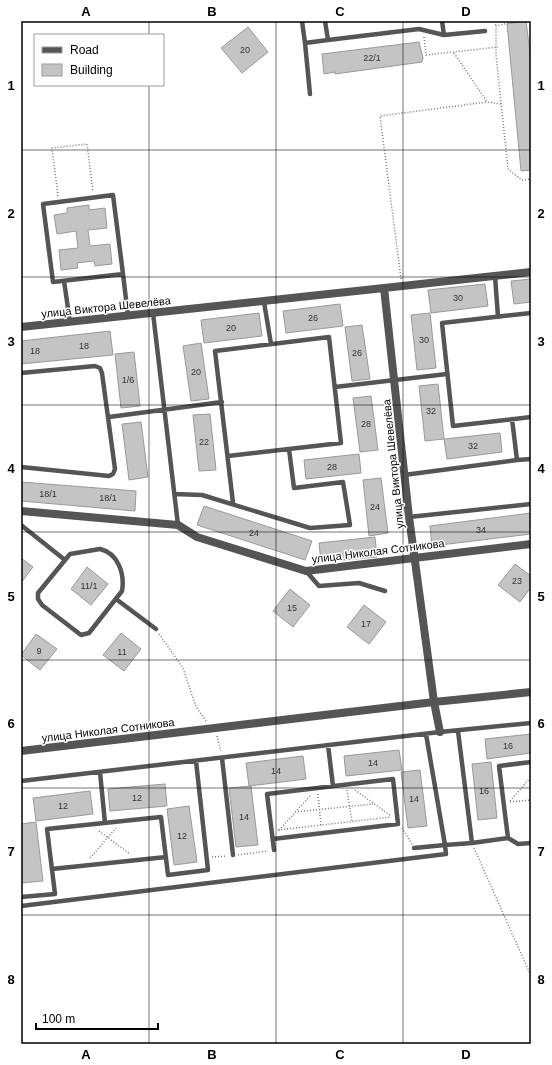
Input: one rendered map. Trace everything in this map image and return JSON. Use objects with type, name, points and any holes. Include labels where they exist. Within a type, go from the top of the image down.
[{"type":"street","name":"улица Виктора Шевелёва","points":[[21,327],[531,272]]},
{"type":"street","name":"улица Виктора Шевелёва","points":[[384,288],[409,517],[416,558],[434,702],[440,732]]},
{"type":"street","name":"улица Николая Сотникова","points":[[21,511],[178,525],[197,537],[306,571],[530,544]]},
{"type":"street","name":"улица Николая Сотникова","points":[[21,751],[434,702],[531,692]]},
{"type":"lane","points":[[302,21],[310,94]]},
{"type":"lane","points":[[326,21],[328,40]]},
{"type":"lane","points":[[442,21],[444,35]]},
{"type":"lane","points":[[305,43],[423,30],[444,35],[485,31]]},
{"type":"lane","points":[[123,274],[53,282],[43,204],[113,195],[123,274],[128,316]]},
{"type":"lane","points":[[495,276],[498,317]]},
{"type":"lane","points":[[64,281],[70,322]]},
{"type":"lane","points":[[264,302],[271,344]]},
{"type":"lane","points":[[153,313],[178,525]]},
{"type":"lane","points":[[531,313],[442,323],[453,426],[531,417]]},
{"type":"lane","points":[[228,456],[341,443],[329,338],[215,351],[233,503]]},
{"type":"lane","points":[[21,373],[95,366],[100,368],[109,417],[115,469],[113,474],[109,476],[21,467]]},
{"type":"lane","points":[[335,387],[447,374]]},
{"type":"lane","points":[[109,417],[222,402]]},
{"type":"lane","points":[[512,420],[517,460]]},
{"type":"lane","points":[[174,494],[202,495],[233,503],[310,528],[350,525],[343,482],[294,488],[289,449]]},
{"type":"lane","points":[[404,475],[531,459]]},
{"type":"lane","points":[[409,517],[531,504]]},
{"type":"lane","points":[[21,525],[65,560]]},
{"type":"lane","points":[[98,549],[106,551],[115,558],[120,566],[122,588],[116,599],[89,633],[84,635],[77,633],[42,605],[38,599],[38,593],[65,560],[73,553],[98,549]]},
{"type":"lane","points":[[306,571],[319,586],[359,583],[385,591]]},
{"type":"lane","points":[[116,599],[156,629]]},
{"type":"lane","points":[[21,782],[440,732],[531,723]]},
{"type":"lane","points":[[458,731],[472,842]]},
{"type":"lane","points":[[21,906],[446,854],[426,734]]},
{"type":"lane","points":[[328,745],[332,786]]},
{"type":"lane","points":[[222,758],[233,855]]},
{"type":"lane","points":[[21,898],[55,894],[47,829],[161,817],[168,875],[208,870],[196,761]]},
{"type":"lane","points":[[508,838],[499,766],[531,762]]},
{"type":"lane","points":[[100,772],[105,823]]},
{"type":"lane","points":[[273,839],[398,824],[393,779],[267,794],[274,850]]},
{"type":"lane","points":[[414,848],[508,838],[518,844],[531,843]]},
{"type":"lane","points":[[52,870],[166,857]]},
{"type":"path","points":[[495,21],[498,47],[496,55],[508,169],[522,180],[531,179]]},
{"type":"path","points":[[496,26],[517,21]]},
{"type":"path","points":[[423,30],[426,55],[498,47]]},
{"type":"path","points":[[454,52],[487,102]]},
{"type":"path","points":[[402,286],[380,116],[487,102],[501,104]]},
{"type":"path","points":[[58,202],[52,148],[87,144],[94,197]]},
{"type":"path","points":[[156,629],[183,668],[196,707],[218,737],[222,758]]},
{"type":"path","points":[[531,777],[509,802],[531,800]]},
{"type":"path","points":[[272,831],[392,817],[346,784]]},
{"type":"path","points":[[346,784],[352,822]]},
{"type":"path","points":[[318,788],[321,825]]},
{"type":"path","points":[[279,830],[318,788]]},
{"type":"path","points":[[295,812],[374,804]]},
{"type":"path","points":[[84,866],[121,821]]},
{"type":"path","points":[[92,824],[138,860]]},
{"type":"path","points":[[398,824],[414,848]]},
{"type":"path","points":[[472,842],[531,976]]},
{"type":"path","points":[[207,858],[274,850]]},
{"type":"building","points":[[526,21],[531,60],[531,170],[521,171],[507,24]]},
{"type":"building","points":[[248,27],[268,52],[242,73],[221,48]]},
{"type":"building","points":[[419,42],[423,58],[422,62],[335,74],[335,72],[324,74],[322,54]]},
{"type":"building","points":[[89,205],[89,210],[105,208],[107,228],[88,230],[90,246],[110,244],[112,264],[95,266],[94,261],[77,263],[78,268],[61,270],[59,250],[78,248],[76,231],[57,234],[54,215],[67,213],[67,208]]},
{"type":"building","points":[[531,279],[531,302],[514,304],[511,281]]},
{"type":"building","points":[[485,284],[488,306],[431,313],[428,290]]},
{"type":"building","points":[[340,304],[343,326],[286,333],[283,311]]},
{"type":"building","points":[[259,313],[262,336],[204,343],[201,320]]},
{"type":"building","points":[[430,313],[436,368],[417,370],[411,315]]},
{"type":"building","points":[[362,325],[370,379],[352,381],[345,327]]},
{"type":"building","points":[[110,331],[113,355],[21,364],[21,341]]},
{"type":"building","points":[[201,343],[209,399],[191,401],[183,346]]},
{"type":"building","points":[[134,352],[140,406],[121,408],[115,354]]},
{"type":"building","points":[[438,384],[444,439],[425,441],[419,386]]},
{"type":"building","points":[[371,396],[378,450],[360,452],[353,398]]},
{"type":"building","points":[[210,414],[216,470],[199,471],[193,415]]},
{"type":"building","points":[[141,422],[148,477],[129,480],[122,424]]},
{"type":"building","points":[[500,433],[502,452],[447,459],[444,439]]},
{"type":"building","points":[[359,454],[361,473],[306,479],[304,460]]},
{"type":"building","points":[[381,478],[388,533],[369,536],[363,480]]},
{"type":"building","points":[[21,482],[136,491],[135,511],[21,501]]},
{"type":"building","points":[[204,506],[312,541],[305,560],[197,525]]},
{"type":"building","points":[[531,513],[531,534],[432,546],[430,526]]},
{"type":"building","points":[[375,537],[377,557],[321,562],[319,543]]},
{"type":"building","points":[[21,558],[33,567],[21,583]]},
{"type":"building","points":[[515,564],[531,576],[531,587],[520,602],[498,585]]},
{"type":"building","points":[[87,567],[108,584],[91,605],[71,589]]},
{"type":"building","points":[[290,589],[310,605],[293,627],[273,611]]},
{"type":"building","points":[[364,605],[386,622],[369,644],[347,627]]},
{"type":"building","points":[[121,633],[141,649],[124,671],[103,655]]},
{"type":"building","points":[[36,634],[57,649],[40,670],[21,655]]},
{"type":"building","points":[[531,734],[531,753],[487,759],[485,739]]},
{"type":"building","points":[[399,750],[402,770],[346,776],[344,756]]},
{"type":"building","points":[[303,756],[306,779],[249,786],[246,763]]},
{"type":"building","points":[[491,762],[497,818],[478,820],[472,764]]},
{"type":"building","points":[[420,770],[427,826],[408,828],[401,772]]},
{"type":"building","points":[[165,784],[167,806],[110,811],[108,789]]},
{"type":"building","points":[[251,786],[258,845],[236,847],[229,788]]},
{"type":"building","points":[[90,791],[93,814],[36,821],[33,798]]},
{"type":"building","points":[[189,806],[197,862],[174,865],[167,809]]},
{"type":"building","points":[[36,822],[43,881],[21,883],[21,824]]}]
